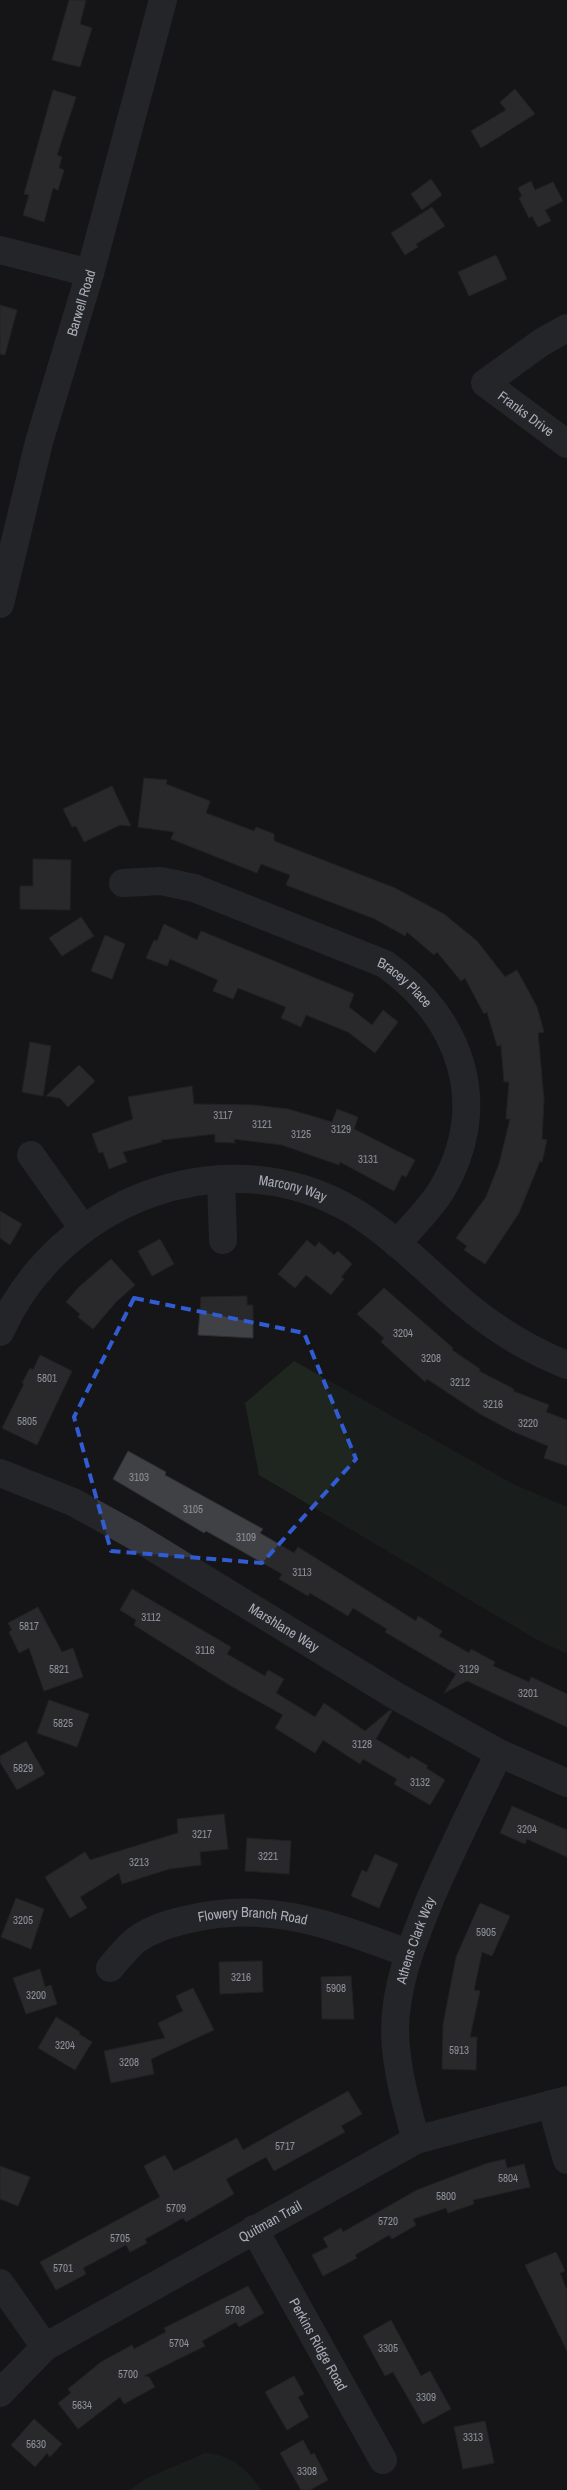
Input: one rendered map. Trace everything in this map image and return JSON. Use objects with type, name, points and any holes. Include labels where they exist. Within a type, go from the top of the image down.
[{"type":"street","name":"Barwell Road","points":[[0,604],[39,442],[90,273],[163,0]]},
{"type":"street","points":[[0,250],[90,273]]},
{"type":"street","name":"Franks Drive","points":[[567,328],[542,342],[484,383],[567,444]]},
{"type":"street","name":"Bracey Place","points":[[123,883],[160,881],[194,888],[385,964],[409,981],[425,1000],[453,1042],[466,1095],[466,1123],[461,1146],[440,1192],[397,1244]]},
{"type":"street","points":[[31,1155],[82,1227]]},
{"type":"street","points":[[221,1179],[223,1240]]},
{"type":"street","name":"Marcony Way","points":[[0,1332],[6,1304],[82,1227],[112,1209],[144,1195],[188,1183],[221,1179],[275,1182],[314,1193],[353,1211],[397,1244],[465,1304],[502,1332],[534,1352],[567,1365]]},
{"type":"street","name":"Marshlane Way","points":[[0,1473],[74,1502],[141,1540],[396,1696],[499,1753],[567,1783]]},
{"type":"street","name":"Athens Clark Way","points":[[416,2140],[399,2080],[395,2032],[399,1991],[408,1953],[446,1862],[499,1753]]},
{"type":"street","name":"Flowery Branch Road","points":[[110,1968],[135,1941],[158,1926],[207,1914],[249,1912],[280,1914],[318,1921],[408,1953]]},
{"type":"street","points":[[559,2102],[567,2160]]},
{"type":"street","name":"Quitman Trail","points":[[0,2393],[45,2347],[416,2140],[559,2102]]},
{"type":"street","name":"Perkins Ridge Road","points":[[254,2229],[383,2460]]},
{"type":"street","points":[[0,2283],[45,2347]]},
{"type":"highlighted area","points":[[134,1298],[304,1333],[356,1459],[262,1563],[111,1551],[74,1417]]},
{"type":"shaded area","points":[[294,1361],[515,1485],[567,1507],[567,1654],[534,1638],[259,1475],[245,1403]]},
{"type":"shaded area","points":[[205,2453],[223,2457],[238,2464],[256,2482],[261,2490],[130,2490],[145,2479]]},
{"type":"building","points":[[69,0],[86,0],[80,24],[92,28],[80,67],[52,60]]},
{"type":"building","points":[[515,89],[535,114],[481,148],[471,131],[506,110],[500,102]]},
{"type":"building","points":[[53,90],[76,97],[57,155],[62,157],[59,168],[64,170],[58,190],[53,188],[44,222],[23,215],[29,195],[24,194]]},
{"type":"building","points":[[431,179],[442,195],[422,210],[411,194]]},
{"type":"building","points":[[531,181],[535,190],[553,182],[563,201],[545,210],[551,221],[538,227],[532,216],[529,218],[519,198],[522,196],[518,188]]},
{"type":"building","points":[[432,207],[445,226],[416,244],[418,247],[405,255],[391,233]]},
{"type":"building","points":[[496,255],[507,279],[469,296],[458,272]]},
{"type":"building","points":[[0,305],[17,310],[5,355],[0,354]]},
{"type":"building","points":[[144,778],[167,780],[166,784],[210,801],[206,813],[254,831],[256,827],[274,834],[274,841],[395,888],[444,914],[477,941],[505,977],[517,970],[537,1007],[544,1032],[538,1033],[544,1100],[542,1139],[547,1140],[542,1162],[540,1161],[519,1213],[485,1264],[464,1250],[467,1246],[456,1238],[486,1197],[499,1164],[510,1119],[506,1119],[509,1082],[504,1082],[501,1045],[497,1046],[487,1012],[484,1014],[465,978],[461,981],[437,952],[434,955],[407,932],[405,936],[375,919],[286,885],[290,875],[261,864],[257,873],[171,839],[174,832],[138,827]]},
{"type":"building","points":[[112,786],[131,826],[120,825],[84,842],[76,826],[72,827],[63,809]]},
{"type":"building","points":[[33,859],[71,860],[70,910],[20,909],[20,886],[33,886]]},
{"type":"building","points":[[81,917],[94,936],[62,956],[49,938]]},
{"type":"building","points":[[164,924],[197,940],[201,931],[354,994],[349,1007],[372,1025],[383,1010],[398,1022],[375,1053],[348,1032],[306,1015],[301,1027],[281,1018],[286,1007],[238,988],[233,999],[213,991],[218,980],[170,959],[167,966],[146,958],[154,940],[157,941]]},
{"type":"building","points":[[105,935],[125,944],[112,979],[91,971]]},
{"type":"building","points":[[30,1042],[51,1046],[43,1096],[22,1092]]},
{"type":"building","points":[[79,1065],[95,1081],[68,1107],[60,1098],[46,1096]]},
{"type":"building","points":[[192,1086],[194,1104],[254,1105],[288,1109],[332,1122],[337,1109],[358,1117],[354,1129],[415,1160],[406,1177],[402,1175],[394,1191],[340,1162],[339,1165],[282,1145],[234,1139],[235,1143],[215,1142],[215,1134],[161,1140],[162,1142],[123,1152],[127,1162],[109,1169],[103,1152],[99,1153],[92,1134],[133,1119],[128,1097]]},
{"type":"building","points":[[0,1211],[22,1224],[10,1245],[0,1238]]},
{"type":"building","points":[[160,1239],[174,1264],[152,1276],[138,1251]]},
{"type":"building","points":[[307,1240],[315,1247],[319,1242],[334,1255],[338,1251],[352,1264],[341,1277],[344,1279],[331,1295],[306,1275],[295,1288],[278,1274]]},
{"type":"building","points":[[111,1259],[135,1285],[116,1302],[93,1329],[78,1317],[80,1314],[66,1302],[79,1287]]},
{"type":"building","points":[[384,1288],[453,1348],[452,1350],[480,1369],[479,1371],[514,1389],[513,1391],[549,1405],[546,1412],[567,1420],[567,1466],[544,1458],[548,1446],[512,1431],[480,1414],[427,1379],[425,1382],[381,1342],[384,1338],[357,1314]]},
{"type":"building","points":[[247,1296],[247,1305],[253,1305],[253,1338],[198,1335],[201,1297]]},
{"type":"building","points":[[40,1355],[72,1371],[37,1445],[2,1428],[24,1384],[22,1383],[30,1368],[33,1370]]},
{"type":"building","points":[[128,1451],[166,1472],[165,1475],[263,1529],[260,1533],[294,1553],[298,1547],[416,1621],[418,1616],[442,1631],[439,1636],[469,1653],[471,1649],[495,1662],[493,1666],[529,1682],[531,1677],[567,1694],[567,1727],[467,1681],[444,1693],[456,1674],[385,1632],[387,1629],[353,1608],[348,1616],[310,1593],[308,1596],[279,1579],[282,1574],[206,1531],[204,1533],[113,1479]]},
{"type":"building","points":[[132,1589],[231,1647],[227,1654],[265,1676],[268,1670],[284,1679],[276,1693],[315,1717],[324,1703],[365,1731],[390,1710],[392,1711],[376,1739],[409,1759],[411,1756],[428,1766],[426,1768],[445,1780],[430,1805],[394,1784],[397,1779],[363,1759],[360,1764],[323,1740],[315,1753],[275,1728],[283,1715],[231,1686],[134,1625],[136,1620],[120,1610]]},
{"type":"building","points":[[38,1607],[62,1652],[73,1648],[83,1677],[44,1691],[29,1648],[19,1653],[9,1632],[12,1630],[8,1623]]},
{"type":"building","points":[[49,1700],[89,1714],[77,1747],[37,1733]]},
{"type":"building","points":[[26,1741],[45,1774],[17,1790],[0,1762],[0,1756]]},
{"type":"building","points":[[512,1806],[567,1830],[567,1857],[527,1839],[525,1844],[500,1833]]},
{"type":"building","points":[[224,1814],[228,1849],[200,1852],[201,1865],[169,1869],[122,1884],[119,1873],[80,1897],[87,1908],[70,1918],[45,1877],[85,1852],[90,1860],[178,1833],[177,1819]]},
{"type":"building","points":[[247,1838],[291,1841],[289,1874],[245,1871]]},
{"type":"building","points":[[375,1854],[398,1864],[379,1908],[351,1896],[362,1870],[367,1872]]},
{"type":"building","points":[[16,1898],[44,1909],[31,1949],[1,1937]]},
{"type":"building","points":[[480,1903],[510,1916],[492,1956],[482,1952],[474,1990],[480,1991],[470,2037],[477,2037],[476,2070],[442,2069],[443,2025],[456,1957]]},
{"type":"building","points":[[262,1961],[263,1992],[220,1994],[219,1962]]},
{"type":"building","points":[[40,1969],[45,1987],[51,1985],[57,2004],[26,2014],[13,1978]]},
{"type":"building","points":[[351,1976],[354,2019],[322,2019],[321,1977]]},
{"type":"building","points":[[193,1988],[214,2030],[151,2059],[154,2074],[111,2083],[104,2051],[165,2038],[158,2023],[183,2011],[176,1996]]},
{"type":"building","points":[[56,2017],[92,2042],[75,2070],[38,2048]]},
{"type":"building","points":[[348,2091],[362,2114],[341,2126],[345,2132],[274,2171],[266,2157],[226,2179],[234,2194],[186,2222],[183,2218],[145,2239],[147,2243],[130,2252],[126,2245],[83,2268],[86,2274],[56,2290],[40,2262],[160,2197],[144,2166],[165,2155],[174,2171],[237,2138],[243,2150]]},
{"type":"building","points":[[505,2159],[507,2168],[524,2164],[530,2187],[473,2200],[474,2204],[448,2213],[446,2208],[413,2219],[416,2225],[392,2239],[389,2235],[355,2255],[357,2258],[323,2276],[312,2255],[328,2247],[323,2238],[341,2228],[343,2232],[417,2190],[485,2164]]},
{"type":"building","points":[[0,2166],[30,2177],[18,2206],[0,2199]]},
{"type":"building","points":[[556,2252],[565,2271],[560,2273],[567,2290],[567,2351],[525,2265]]},
{"type":"building","points":[[248,2286],[264,2313],[239,2327],[236,2322],[202,2341],[205,2346],[144,2376],[149,2377],[155,2387],[124,2404],[120,2397],[78,2429],[58,2403],[71,2393],[68,2389],[101,2362],[132,2345],[134,2349],[166,2332],[164,2328]]},
{"type":"building","points":[[391,2320],[421,2376],[430,2371],[451,2409],[423,2424],[393,2372],[385,2376],[363,2336]]},
{"type":"building","points":[[294,2376],[304,2394],[298,2397],[309,2417],[287,2430],[265,2392]]},
{"type":"building","points":[[34,2419],[62,2444],[50,2457],[47,2453],[35,2467],[11,2445]]},
{"type":"building","points":[[485,2421],[494,2463],[463,2469],[454,2427]]},
{"type":"building","points":[[303,2440],[311,2455],[314,2453],[328,2480],[310,2490],[301,2490],[280,2453]]}]
